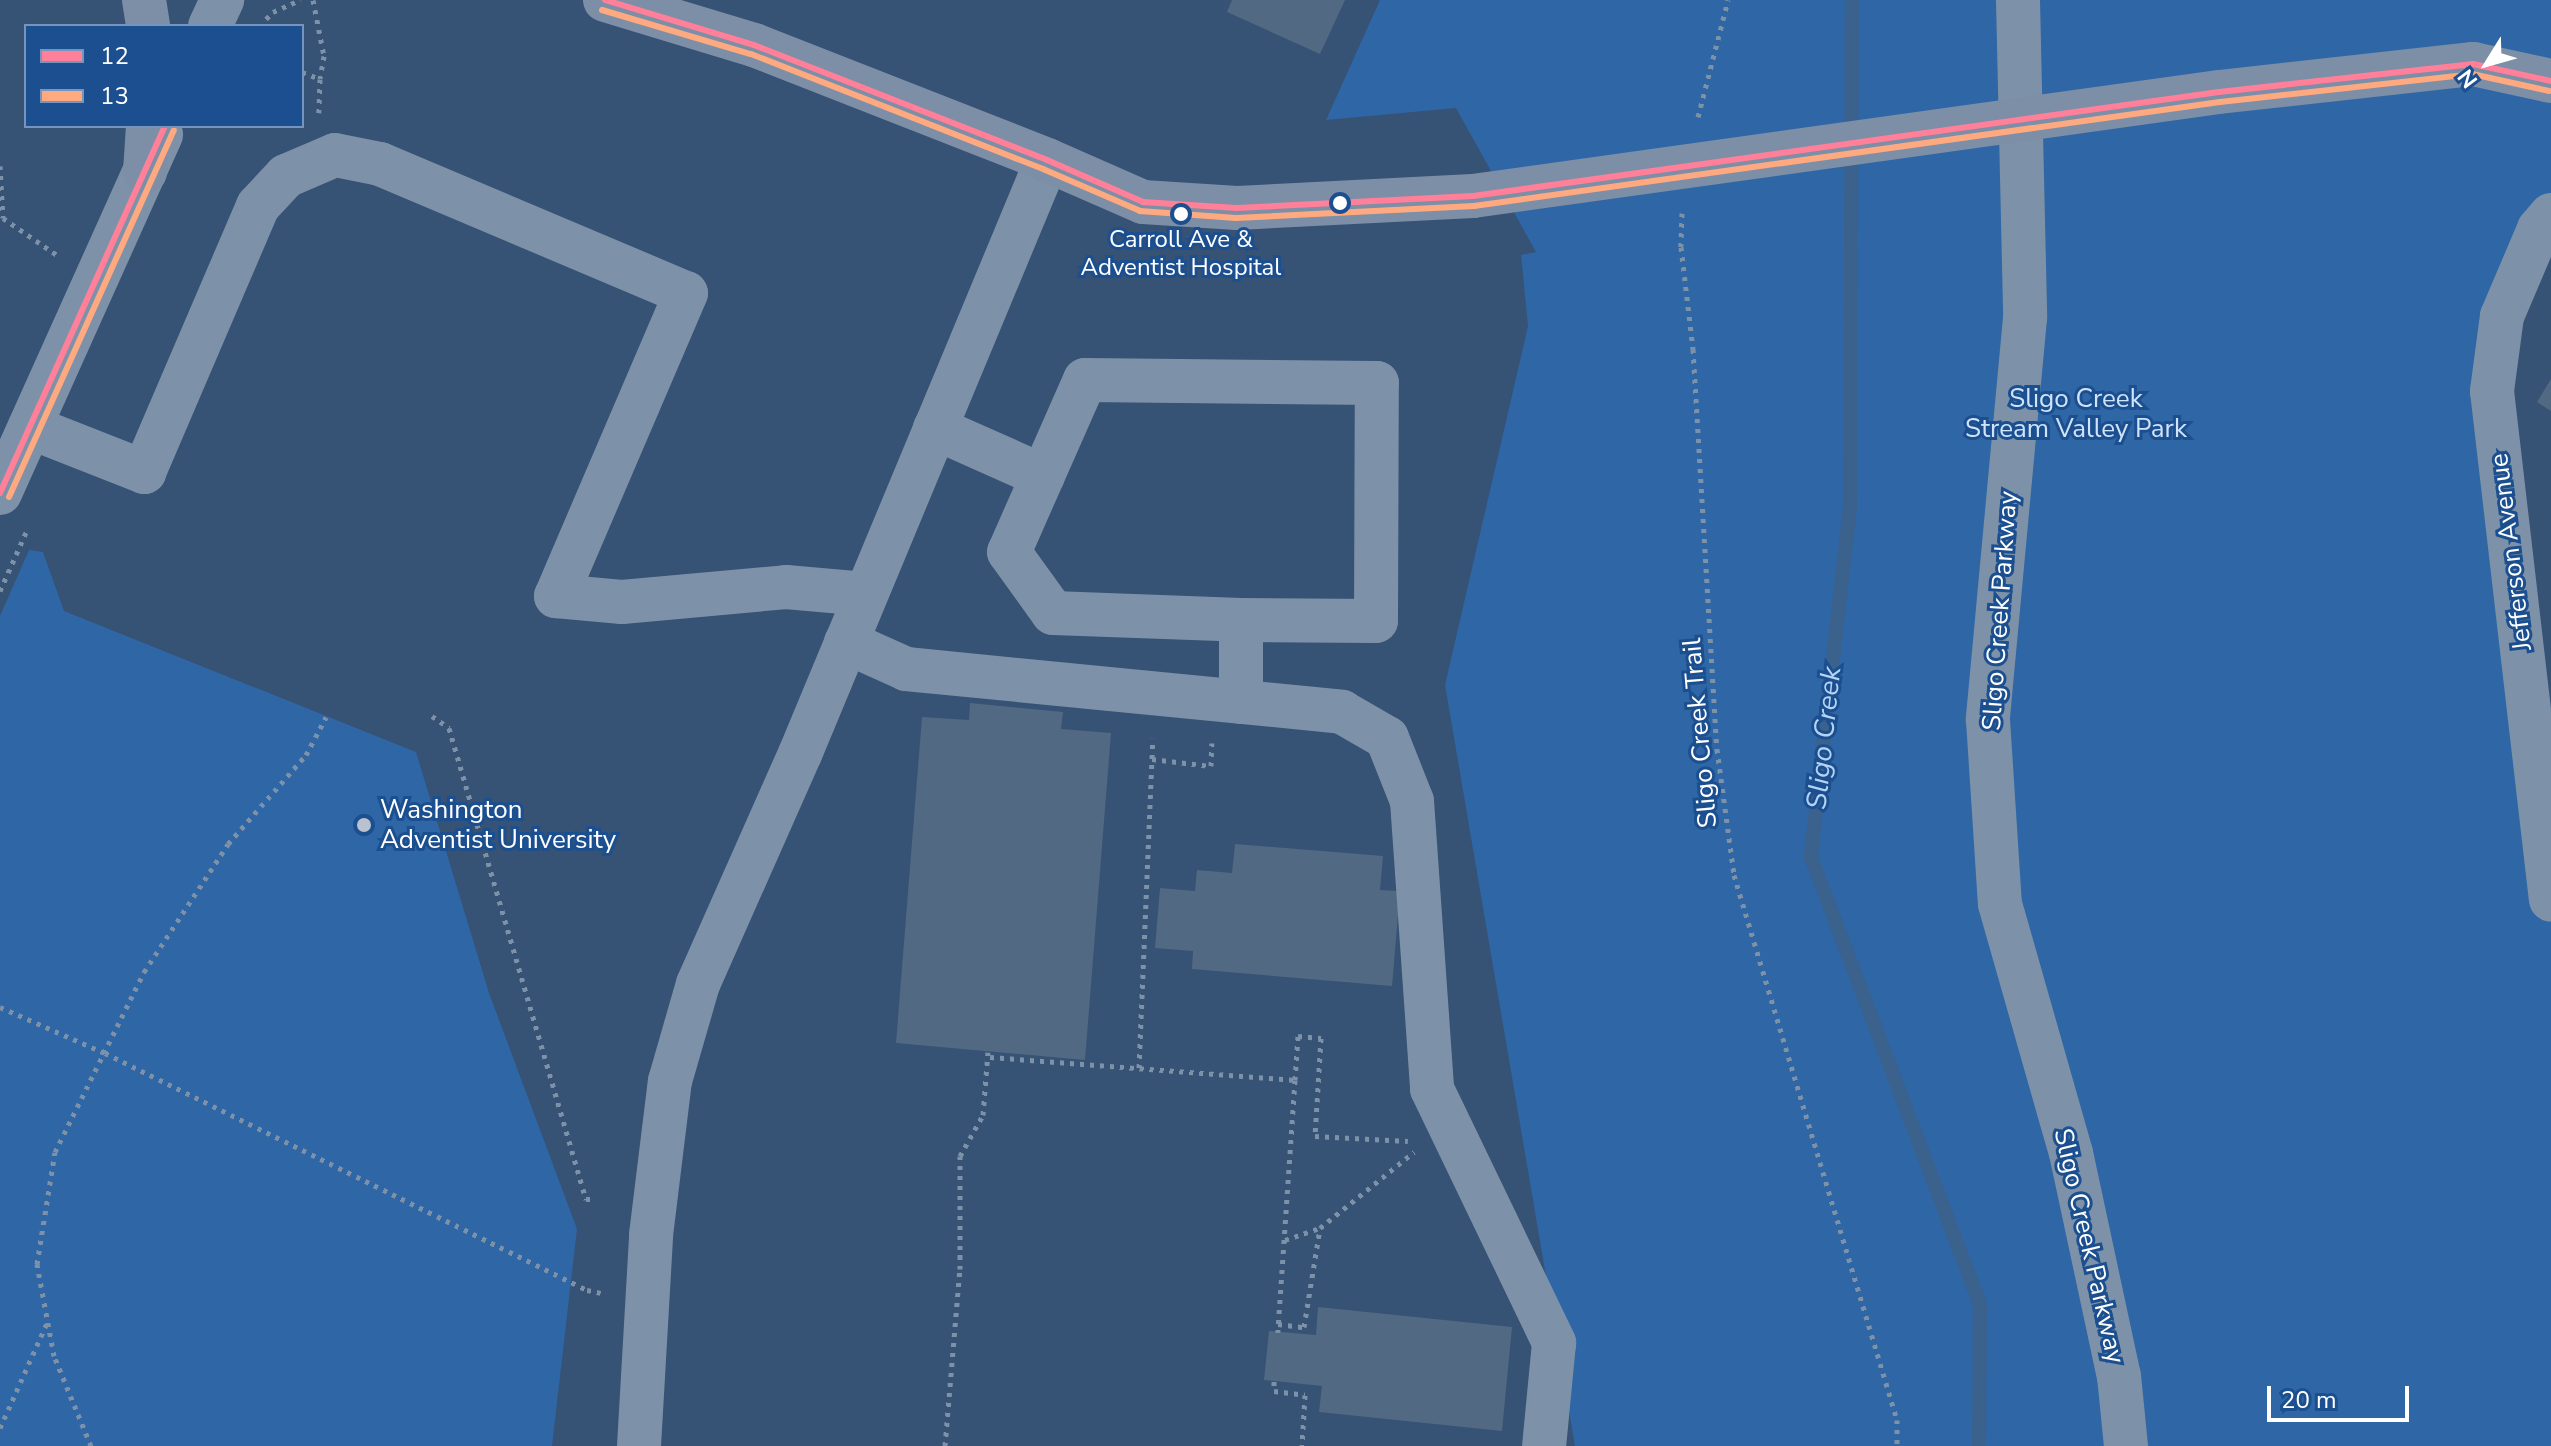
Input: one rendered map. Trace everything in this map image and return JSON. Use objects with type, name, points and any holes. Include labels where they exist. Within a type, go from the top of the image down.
[{"type":"main road","points":[[144,0],[148,24]]},
{"type":"main road","points":[[605,0],[754,45],[1047,160],[1143,202],[1237,208],[1473,196],[2219,92],[2473,64],[2551,81]]},
{"type":"main road","points":[[145,172],[148,128]]},
{"type":"street","points":[[211,24],[222,0]]},
{"type":"street","name":"Sligo Creek Parkway","points":[[2018,0],[2025,318],[1988,720],[2000,904],[2071,1153],[2119,1376],[2126,1446]]},
{"type":"street","points":[[0,493],[164,128]]},
{"type":"street","points":[[30,427],[144,472],[258,206],[286,176],[335,155],[380,164],[686,293],[556,596],[622,602],[786,587],[866,594]]},
{"type":"street","points":[[639,1446],[651,1235],[670,1081],[698,984],[846,642],[1047,160]]},
{"type":"street","name":"Jefferson Avenue","points":[[2551,215],[2539,229],[2502,316],[2492,391],[2551,900]]},
{"type":"street","points":[[1085,380],[1377,383],[1376,621],[1241,620],[1053,613],[1009,552],[1085,380]]},
{"type":"street","points":[[935,428],[1043,476]]},
{"type":"street","points":[[1241,620],[1241,702]]},
{"type":"street","points":[[846,642],[906,669],[1342,712],[1387,738],[1412,801],[1432,1089],[1443,1143],[1554,1343],[1544,1446]]},
{"type":"path","points":[[262,24],[273,12],[300,0]]},
{"type":"path","points":[[313,0],[324,56],[319,119]]},
{"type":"path","points":[[1696,126],[1728,0]]},
{"type":"path","points":[[304,73],[320,79]]},
{"type":"path","points":[[0,166],[2,219],[58,256]]},
{"type":"path","name":"Sligo Creek Trail","points":[[1682,201],[1681,247],[1693,349],[1717,749],[1734,875],[1897,1420],[1897,1446]]},
{"type":"path","points":[[1139,1068],[1156,694]]},
{"type":"path","points":[[432,716],[449,728],[586,1199],[595,1199]]},
{"type":"path","points":[[91,1446],[54,1356],[37,1264],[55,1152],[144,972],[228,844],[306,755],[326,717]]},
{"type":"path","points":[[0,1007],[105,1053],[587,1290],[649,1300]]},
{"type":"path","points":[[1278,1332],[1298,1036],[1321,1038],[1315,1136],[1443,1143]]},
{"type":"path","points":[[945,1446],[960,1254],[960,1156],[983,1115],[989,1054],[1295,1080]]},
{"type":"path","points":[[1285,1240],[1320,1228],[1443,1143]]},
{"type":"path","points":[[1278,1324],[1304,1327],[1320,1228]]},
{"type":"path","points":[[0,1428],[48,1322]]},
{"type":"path","points":[[1274,1381],[1274,1391],[1305,1395],[1302,1446]]},
{"type":"green space","name":"Sligo Creek Stream Valley Park","points":[[1380,0],[2551,0],[2551,196],[2490,379],[2551,909],[2551,1446],[1575,1446],[1445,685],[1528,326],[1521,255],[1536,252],[1456,108],[1326,120]]},
{"type":"green space","points":[[29,550],[43,552],[64,611],[416,752],[489,993],[577,1229],[552,1446],[0,1446],[0,616]]},
{"type":"building","points":[[1232,0],[1345,0],[1320,54],[1227,12]]},
{"type":"building","points":[[2551,379],[2551,411],[2537,402]]},
{"type":"building","points":[[970,703],[1063,712],[1061,729],[1111,733],[1085,1060],[896,1043],[922,717],[969,720]]},
{"type":"building","points":[[1235,844],[1383,856],[1380,890],[1400,891],[1392,986],[1192,969],[1193,951],[1155,948],[1160,888],[1195,891],[1197,870],[1232,873]]},
{"type":"building","points":[[1318,1307],[1512,1327],[1502,1431],[1319,1412],[1322,1386],[1264,1380],[1269,1331],[1316,1335]]},
{"type":"waterway","name":"Sligo Creek","points":[[1852,0],[1850,507],[1811,857],[1980,1304],[1979,1446]]},
{"type":"transit line","name":"12","points":[[605,0],[754,45],[1047,160],[1143,202],[1237,208],[1473,196],[2219,92],[2473,64],[2551,81]]},
{"type":"transit line","name":"13","points":[[602,10],[751,54],[1043,169],[1140,211],[1236,218],[1474,206],[2220,102],[2472,74],[2549,91]]},
{"type":"transit line","name":"12","points":[[0,493],[164,128]]},
{"type":"transit line","name":"13","points":[[9,497],[174,130]]},
{"type":"place","name":"Carroll Ave & Adventist Hospital","points":[[1181,214]]},
{"type":"place","name":"Washington Adventist University","points":[[364,825]]}]
